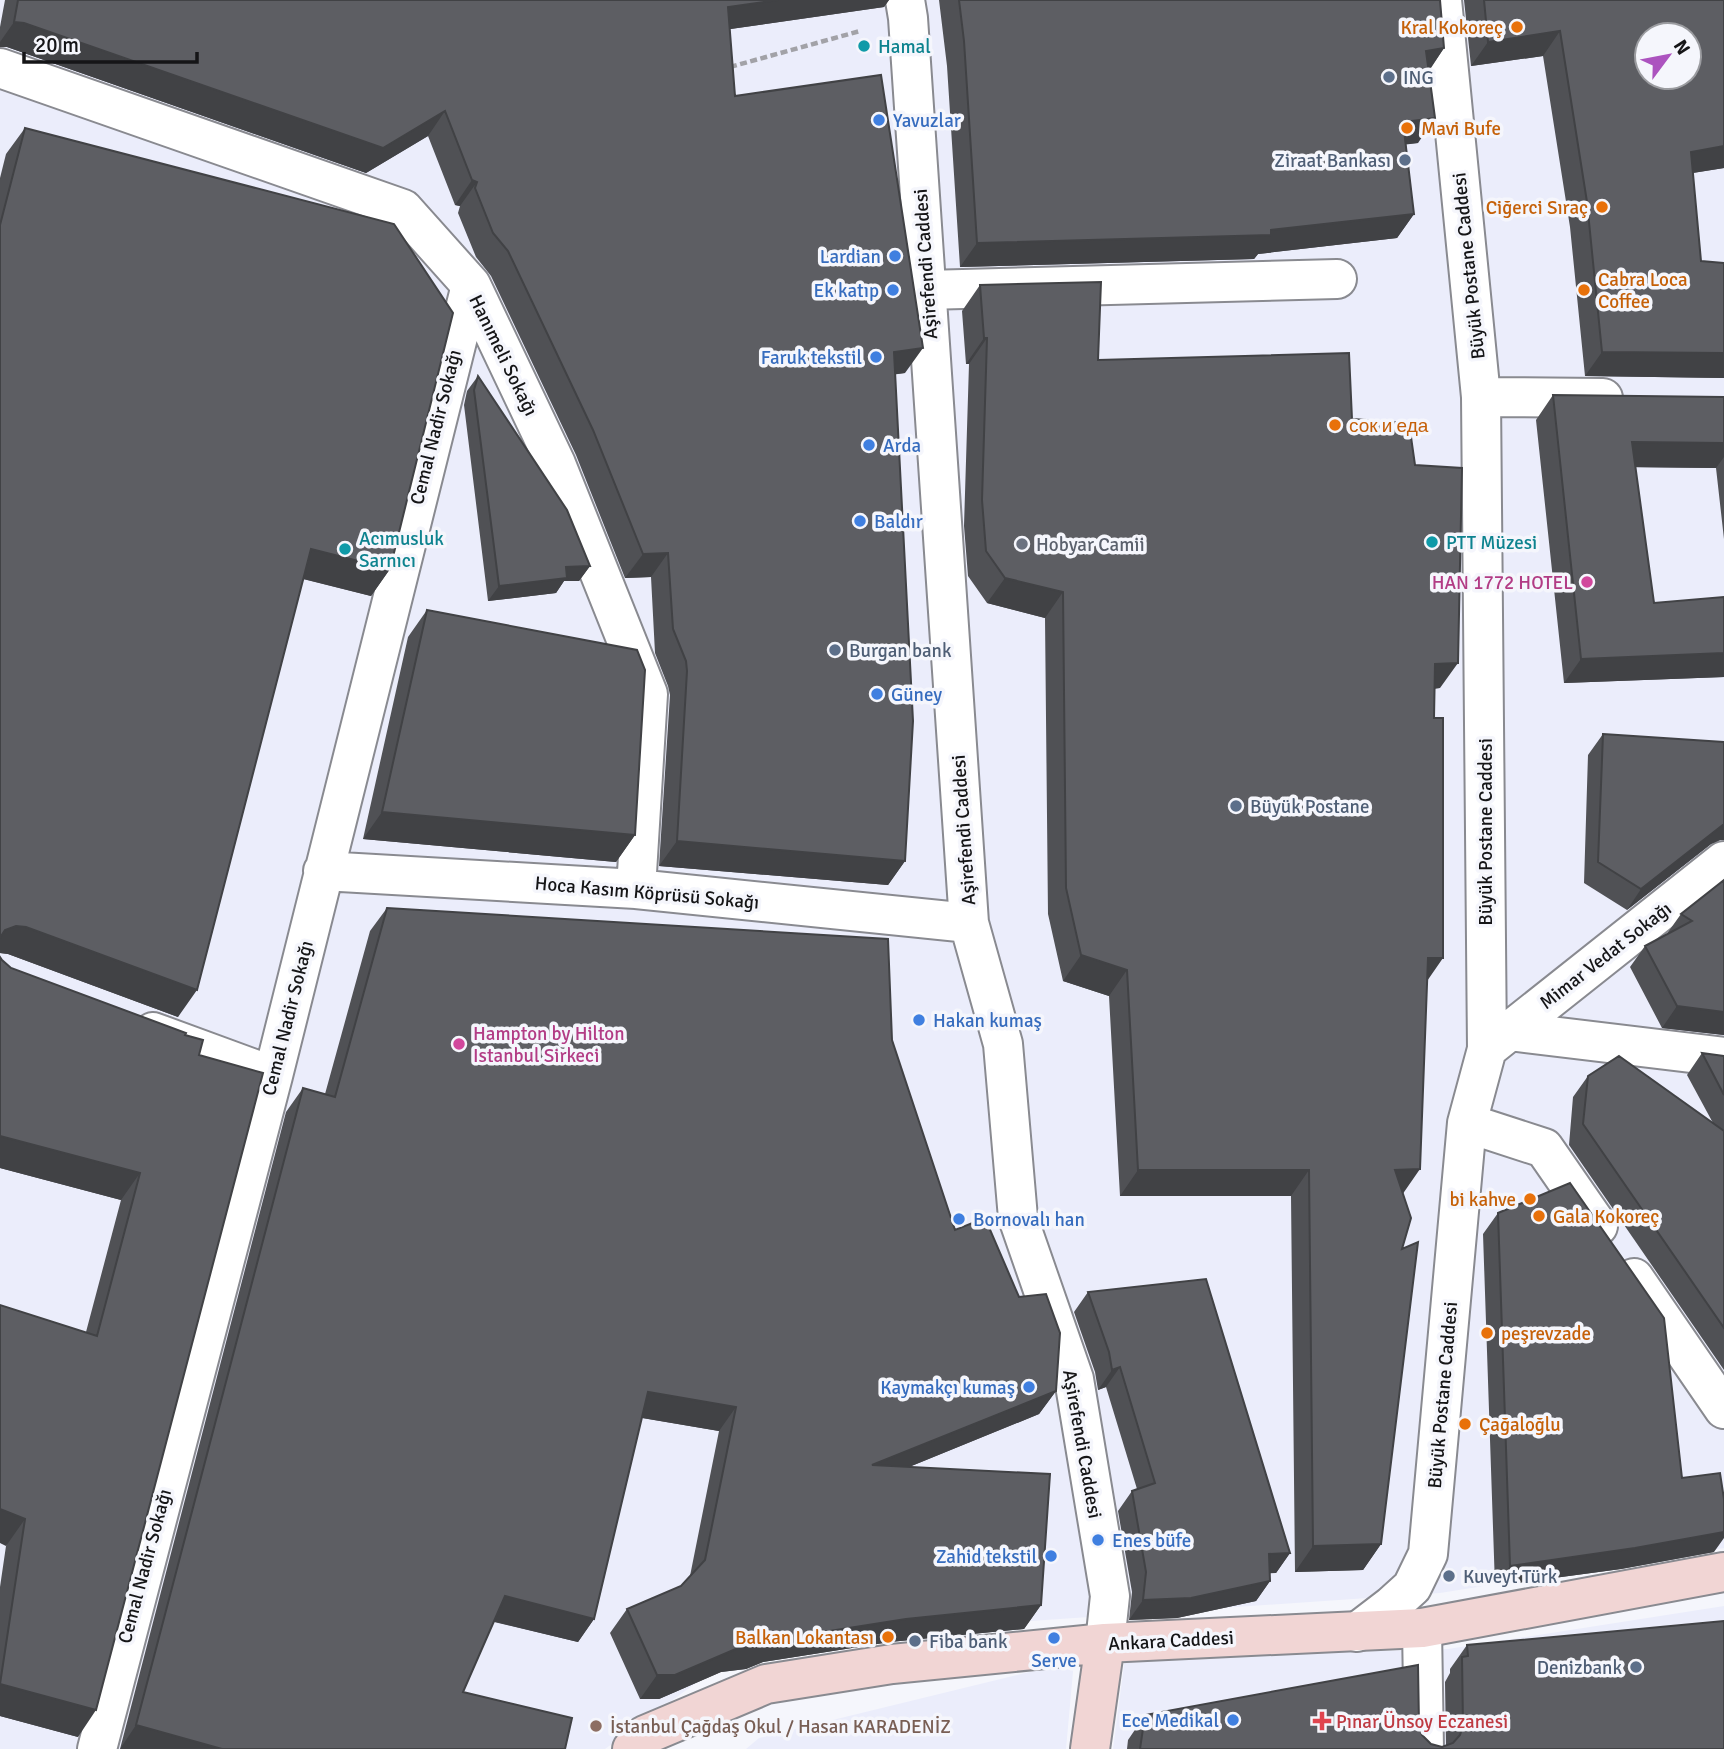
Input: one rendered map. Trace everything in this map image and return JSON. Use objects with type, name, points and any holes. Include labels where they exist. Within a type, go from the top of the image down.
[{"type":"main road","name":"Ankara Caddesi","points":[[632,1749],[645,1735],[766,1684],[892,1664],[1105,1643],[1422,1628],[1724,1572]]},
{"type":"main road","points":[[1090,1749],[1105,1643]]},
{"type":"street","name":"Büyük Postane Caddesi","points":[[1357,1632],[1412,1587],[1428,1554],[1467,1123],[1498,1040],[1481,397],[1442,0]]},
{"type":"street","name":"Aşirefendi Caddesi","points":[[906,9],[969,923],[1003,1044],[1017,1218],[1074,1379],[1110,1596],[1105,1643]]},
{"type":"street","name":"Hanımeli Sokağı","points":[[0,68],[403,209],[471,285],[556,464],[648,694],[636,889]]},
{"type":"street","points":[[926,290],[1337,279]]},
{"type":"street","name":"Cemal Nadir Sokağı","points":[[97,1749],[273,1076],[471,285]]},
{"type":"street","points":[[1481,397],[1643,399]]},
{"type":"street","name":"Mimar Vedat Sokağı","points":[[1498,1040],[1724,862]]},
{"type":"street","name":"Hoca Kasım Köprüsü Sokağı","points":[[323,870],[636,889],[969,923]]},
{"type":"street","points":[[117,1018],[273,1076]]},
{"type":"street","points":[[1498,1040],[1724,1057]]},
{"type":"street","points":[[1467,1123],[1544,1148],[1724,1409]]},
{"type":"street","points":[[1422,1628],[1424,1749]]},
{"type":"path","points":[[722,69],[906,9]]},
{"type":"shaded area","points":[[0,0],[1724,0],[1724,1548],[1440,1593],[914,1629],[714,1670],[605,1749],[0,1749]]},
{"type":"shaded area","points":[[1724,1606],[1724,1749],[1113,1749],[1125,1658],[1448,1649]]},
{"type":"shaded area","points":[[1074,1661],[1066,1749],[746,1749],[759,1738]]},
{"type":"building","points":[[18,0],[778,0],[728,7],[735,96],[881,75],[923,348],[894,352],[913,721],[905,861],[677,841],[687,671],[686,661],[673,629],[668,553],[643,554],[593,430],[508,251],[493,233],[475,188],[477,182],[472,180],[445,111],[383,148],[24,23],[14,22]]},
{"type":"building","points":[[959,0],[1440,0],[1444,48],[1426,51],[1435,118],[1403,122],[1414,214],[1271,230],[1271,235],[977,243]]},
{"type":"building","points":[[1484,0],[1724,0],[1724,146],[1691,152],[1701,261],[1724,263],[1724,353],[1602,352],[1587,202],[1560,31],[1488,42]]},
{"type":"building","points":[[25,128],[394,224],[453,313],[390,569],[311,549],[197,990],[26,927],[16,926],[5,930],[0,938],[0,225]]},
{"type":"building","name":"Büyük Postane","points":[[1101,282],[1098,360],[1349,353],[1352,419],[1409,423],[1415,465],[1462,468],[1458,663],[1435,664],[1434,718],[1443,718],[1443,958],[1428,958],[1420,1169],[1395,1170],[1411,1218],[1402,1249],[1418,1242],[1381,1544],[1313,1546],[1309,1170],[1138,1170],[1127,970],[1081,955],[1066,888],[1063,592],[1005,578],[986,551],[982,500],[987,338],[984,338],[980,285]]},
{"type":"building","points":[[478,376],[567,510],[590,566],[566,567],[567,578],[499,586],[474,390]]},
{"type":"building","points":[[1553,395],[1724,397],[1724,443],[1632,442],[1654,603],[1724,597],[1724,653],[1581,659]]},
{"type":"building","points":[[427,610],[637,650],[645,670],[635,835],[382,812]]},
{"type":"building","points":[[1603,734],[1724,742],[1724,824],[1641,889],[1598,862]]},
{"type":"building","points":[[1724,880],[1724,1012],[1677,1006],[1645,946],[1692,921],[1681,914]]},
{"type":"building","points":[[387,908],[888,939],[892,1040],[955,1230],[985,1218],[1019,1297],[1046,1294],[1060,1333],[1056,1391],[872,1465],[1050,1474],[1041,1605],[906,1619],[779,1639],[763,1645],[738,1648],[675,1675],[657,1675],[627,1609],[681,1586],[705,1560],[736,1407],[648,1392],[594,1619],[505,1596],[463,1692],[572,1718],[565,1749],[222,1749],[136,1725],[303,1088],[335,1097]]},
{"type":"building","points":[[0,957],[11,968],[203,1040],[199,1055],[263,1073],[96,1710],[0,1684],[25,1519],[0,1509],[0,1305],[97,1336],[140,1173],[0,1136]]},
{"type":"building","points":[[1702,1053],[1724,1056],[1724,1095]]},
{"type":"building","points":[[1619,1056],[1724,1131],[1724,1328],[1583,1124],[1588,1076]]},
{"type":"building","points":[[1570,1183],[1664,1318],[1682,1478],[1720,1473],[1724,1499],[1724,1532],[1510,1566],[1498,1213]]},
{"type":"building","points":[[1206,1279],[1290,1553],[1269,1554],[1270,1581],[1191,1598],[1143,1600],[1146,1572],[1132,1491],[1155,1483],[1120,1367],[1112,1370],[1109,1352],[1088,1292]]},
{"type":"building","points":[[1724,1621],[1724,1749],[1140,1749],[1145,1715],[1418,1665],[1419,1725],[1422,1735],[1431,1744],[1442,1747],[1453,1743],[1460,1735],[1463,1725],[1462,1657],[1468,1656],[1467,1645]]},
{"type":"place","name":"Kral Kokoreç","points":[[1517,27]]},
{"type":"place","name":"Hamal","points":[[864,46]]},
{"type":"place","name":"ING","points":[[1389,77]]},
{"type":"place","name":"Yavuzlar","points":[[879,120]]},
{"type":"place","name":"Mavi Bufe","points":[[1407,128]]},
{"type":"place","name":"Ziraat Bankası","points":[[1405,160]]},
{"type":"place","name":"Ciğerci Sıraç","points":[[1602,207]]},
{"type":"place","name":"Lardian","points":[[895,256]]},
{"type":"place","name":"Ek katıp","points":[[893,290]]},
{"type":"place","name":"Cabra Loca Coffee","points":[[1584,290]]},
{"type":"place","name":"Faruk tekstil","points":[[876,357]]},
{"type":"place","name":"сок и еда","points":[[1335,425]]},
{"type":"place","name":"Arda","points":[[869,445]]},
{"type":"place","name":"Baldır","points":[[860,521]]},
{"type":"place","name":"PTT Müzesi","points":[[1432,542]]},
{"type":"place","name":"Hobyar Camii","points":[[1022,544]]},
{"type":"place","name":"Acımusluk Sarnıcı","points":[[345,549]]},
{"type":"place","name":"HAN 1772 HOTEL","points":[[1587,582]]},
{"type":"place","name":"Burgan bank","points":[[835,650]]},
{"type":"place","name":"Güney","points":[[877,694]]},
{"type":"place","name":"Büyük Postane","points":[[1236,806]]},
{"type":"place","name":"Hakan kumaş","points":[[919,1020]]},
{"type":"place","name":"Hampton by Hilton Istanbul Sirkeci","points":[[459,1044]]},
{"type":"place","name":"bi kahve","points":[[1530,1199]]},
{"type":"place","name":"Gala Kokoreç","points":[[1539,1216]]},
{"type":"place","name":"Bornovalı han","points":[[959,1219]]},
{"type":"place","name":"peşrevzade","points":[[1487,1333]]},
{"type":"place","name":"Kaymakçı kumaş","points":[[1029,1387]]},
{"type":"place","name":"Çağaloğlu","points":[[1465,1424]]},
{"type":"place","name":"Enes büfe","points":[[1098,1540]]},
{"type":"place","name":"Zahid tekstil","points":[[1051,1556]]},
{"type":"place","name":"Kuveyt Türk","points":[[1449,1576]]},
{"type":"place","name":"Balkan Lokantası","points":[[888,1637]]},
{"type":"place","name":"Serve","points":[[1054,1638]]},
{"type":"place","name":"Fiba bank","points":[[915,1641]]},
{"type":"place","name":"Denizbank","points":[[1636,1667]]},
{"type":"place","name":"Ece Medikal","points":[[1233,1720]]},
{"type":"place","name":"Pınar Ünsoy Eczanesi","points":[[1322,1721]]},
{"type":"place","name":"İstanbul Çağdaş Okul / Hasan KARADENİZ","points":[[596,1726]]}]
